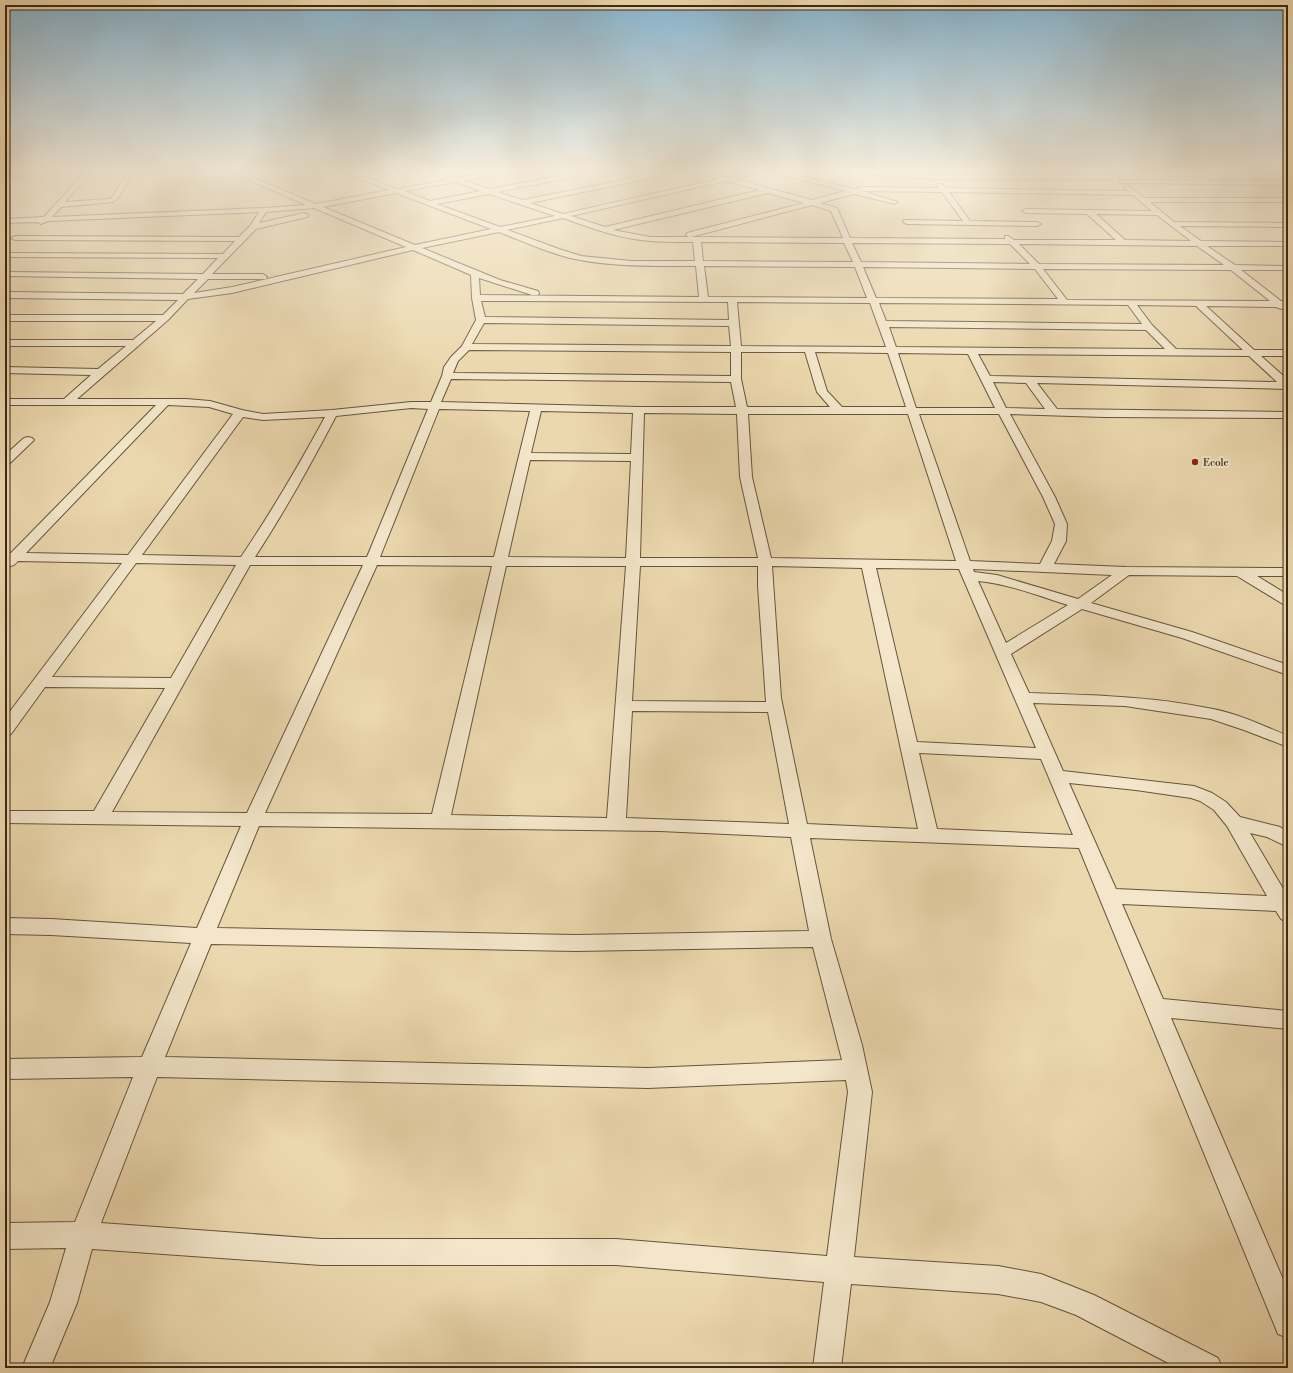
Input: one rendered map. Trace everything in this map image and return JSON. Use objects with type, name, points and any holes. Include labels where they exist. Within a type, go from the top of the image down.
[{"type":"street","points":[[18,236],[13,239],[242,239]]},
{"type":"street","points":[[67,402],[133,343],[165,318],[245,236]]},
{"type":"street","points":[[385,236],[497,282],[552,298]]},
{"type":"street","points":[[5,295],[185,297],[232,290],[466,236]]},
{"type":"street","points":[[516,236],[580,258],[631,263],[1288,268]]},
{"type":"street","points":[[631,236],[672,240],[774,237],[848,240],[861,236]]},
{"type":"street","points":[[672,240],[689,236]]},
{"type":"street","points":[[846,236],[883,324],[967,570],[1109,896],[1288,1324]]},
{"type":"street","points":[[978,236],[1013,243],[1288,244]]},
{"type":"street","points":[[1006,236],[1037,266],[1064,302]]},
{"type":"street","points":[[1049,236],[1055,243]]},
{"type":"street","points":[[1115,236],[1123,243]]},
{"type":"street","points":[[1189,236],[1232,267],[1288,312]]},
{"type":"street","points":[[697,240],[704,300]]},
{"type":"street","points":[[5,255],[226,256]]},
{"type":"street","points":[[36,1368],[63,1303],[83,1236],[148,1067],[205,936],[253,820],[372,561],[412,459],[436,406],[449,367],[454,359],[466,347],[481,320],[476,298],[475,273]]},
{"type":"street","points":[[5,274],[287,277]]},
{"type":"street","points":[[476,298],[704,300],[872,299],[1288,304]]},
{"type":"street","points":[[732,300],[736,350],[736,379],[742,410],[746,477],[761,538],[775,707],[821,939],[851,1045],[860,1092],[827,1368]]},
{"type":"street","points":[[1131,303],[1149,327],[1173,352]]},
{"type":"street","points":[[1199,304],[1287,385]]},
{"type":"street","points":[[5,318],[165,318]]},
{"type":"street","points":[[481,320],[733,323]]},
{"type":"street","points":[[883,324],[1149,327]]},
{"type":"street","points":[[5,343],[133,343]]},
{"type":"street","points":[[466,347],[1288,353]]},
{"type":"street","points":[[809,350],[822,392],[839,410]]},
{"type":"street","points":[[972,351],[1002,411],[1050,497],[1061,524],[1059,541],[1045,568]]},
{"type":"street","points":[[5,370],[100,372]]},
{"type":"street","points":[[447,376],[736,379]]},
{"type":"street","points":[[985,379],[1287,385]]},
{"type":"street","points":[[1029,380],[1054,413]]},
{"type":"street","points":[[5,402],[165,402],[210,404],[240,413],[263,417],[332,413],[398,406],[639,410],[1002,411],[1054,413],[1288,415]]},
{"type":"street","points":[[5,568],[10,557],[165,402]]},
{"type":"street","points":[[440,821],[536,408]]},
{"type":"street","points":[[616,824],[633,562],[639,410]]},
{"type":"street","points":[[5,730],[240,413]]},
{"type":"street","points":[[100,817],[245,561],[275,516],[298,477],[332,413]]},
{"type":"street","points":[[5,461],[28,440]]},
{"type":"street","points":[[525,456],[637,458]]},
{"type":"street","points":[[10,557],[245,561],[764,562],[868,564],[967,570],[1045,568],[1126,571],[1288,572]]},
{"type":"street","points":[[868,564],[908,748],[929,835]]},
{"type":"street","points":[[967,570],[1187,635],[1288,670]]},
{"type":"street","points":[[1002,652],[1080,604],[1126,571]]},
{"type":"street","points":[[1239,571],[1288,601]]},
{"type":"street","points":[[41,682],[176,683]]},
{"type":"street","points":[[1023,698],[1125,701],[1206,713],[1250,726],[1288,742]]},
{"type":"street","points":[[623,706],[775,707]]},
{"type":"street","points":[[908,748],[1048,754]]},
{"type":"street","points":[[1057,776],[1136,784],[1194,792],[1206,797],[1220,806],[1234,822],[1285,909]]},
{"type":"street","points":[[5,817],[616,824],[1086,842]]},
{"type":"street","points":[[1234,822],[1273,832],[1288,840]]},
{"type":"street","points":[[1109,896],[1285,909]]},
{"type":"street","points":[[5,926],[51,927],[205,936],[576,943],[821,939]]},
{"type":"street","points":[[1156,1007],[1288,1020]]},
{"type":"street","points":[[5,1069],[148,1067],[648,1078],[856,1069]]},
{"type":"street","points":[[5,1236],[83,1236],[321,1252],[616,1252],[839,1270],[998,1280],[1041,1288],[1084,1305],[1208,1368]]},
{"type":"place","name":"Ecole","points":[[1195,462]]}]
